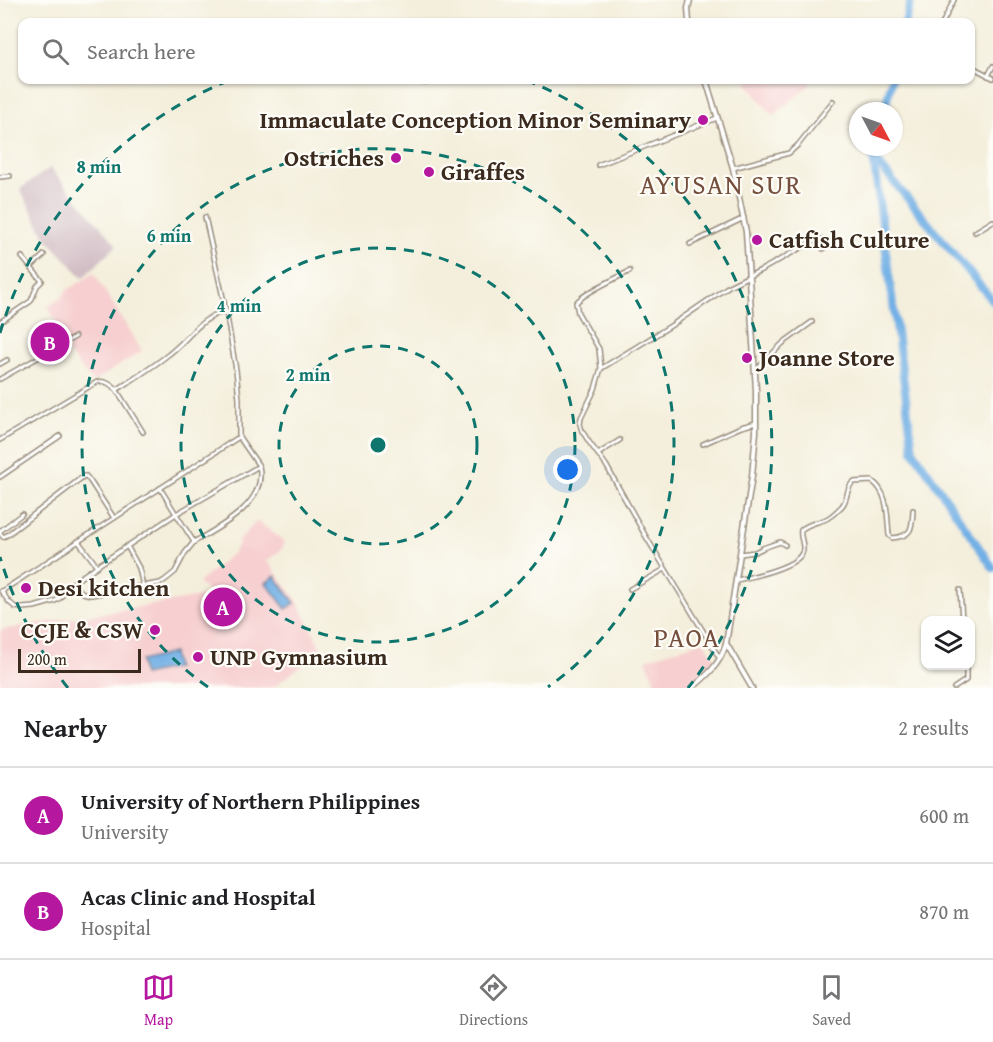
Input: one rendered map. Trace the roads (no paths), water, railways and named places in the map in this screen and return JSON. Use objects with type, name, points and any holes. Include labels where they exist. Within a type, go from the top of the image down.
[{"type":"street","points":[[684,0],[688,8]]},
{"type":"street","points":[[689,18],[690,0]]},
{"type":"street","points":[[945,18],[954,0]]},
{"type":"street","points":[[988,76],[993,66]]},
{"type":"street","points":[[975,68],[993,78]]},
{"type":"street","points":[[692,688],[720,660],[726,644],[752,476],[756,423],[744,218],[733,168],[707,84]]},
{"type":"street","points":[[733,168],[789,153],[833,101]]},
{"type":"street","points":[[598,165],[717,118]]},
{"type":"street","points":[[0,177],[10,176]]},
{"type":"street","points":[[71,584],[83,593],[92,595],[160,583],[171,576],[194,542],[242,511],[261,480],[260,466],[239,437],[236,370],[226,311],[205,217]]},
{"type":"street","points":[[690,244],[744,218]]},
{"type":"street","points":[[975,232],[993,221]]},
{"type":"street","points":[[601,368],[672,325],[715,295],[815,240],[822,240],[823,249]]},
{"type":"street","points":[[31,267],[44,255]]},
{"type":"street","points":[[0,322],[31,301],[37,286],[42,281],[22,257]]},
{"type":"street","points":[[630,271],[589,292],[579,298],[576,303],[578,313],[599,349],[601,368],[580,424],[720,660]]},
{"type":"street","points":[[116,390],[171,353],[214,314],[226,311]]},
{"type":"street","points":[[754,371],[783,343],[812,322]]},
{"type":"street","points":[[0,379],[75,338]]},
{"type":"street","points":[[0,364],[7,360]]},
{"type":"street","points":[[0,440],[97,382],[110,383],[143,432]]},
{"type":"street","points":[[703,444],[741,427],[756,423]]},
{"type":"street","points":[[0,477],[60,436]]},
{"type":"street","points":[[239,437],[0,592],[15,607],[34,608],[48,604],[60,598],[71,584],[97,566],[177,514],[260,466]]},
{"type":"street","points":[[598,454],[620,440]]},
{"type":"street","points":[[1,535],[7,535],[84,476],[90,481],[114,518]]},
{"type":"street","points":[[737,580],[762,574],[799,557],[803,549],[801,530],[828,518],[842,507],[846,501],[848,488],[853,482],[872,481],[882,491],[885,497],[889,535],[892,538],[910,532],[913,510]]},
{"type":"street","points":[[160,488],[194,542]]},
{"type":"street","points":[[1,535],[22,514]]},
{"type":"street","points":[[78,541],[97,566]]},
{"type":"street","points":[[740,554],[755,552],[780,542],[785,544]]},
{"type":"street","points":[[128,546],[139,568],[143,586]]},
{"type":"street","points":[[630,589],[665,569]]},
{"type":"street","points":[[960,590],[962,616]]},
{"type":"street","points":[[726,644],[752,688]]},
{"type":"street","points":[[954,688],[966,680],[966,670]]},
{"type":"water","points":[[275,576],[295,603],[286,609],[266,583]]},
{"type":"water","points":[[173,653],[176,668],[143,675],[141,661]]},
{"type":"waterway","points":[[906,18],[911,0]]},
{"type":"waterway","points":[[886,102],[891,84]]},
{"type":"waterway","points":[[873,156],[913,450],[993,568]]},
{"type":"waterway","points":[[873,157],[993,301]]},
{"type":"place","name":"Immaculate Conception Minor Seminary","points":[[703,120]]},
{"type":"place","name":"Ostriches","points":[[396,158]]},
{"type":"place","name":"Giraffes","points":[[429,172]]},
{"type":"place","name":"Catfish Culture","points":[[757,240]]},
{"type":"place","name":"Acas Clinic and Hospital","points":[[50,342]]},
{"type":"place","name":"Joanne Store","points":[[747,358]]},
{"type":"place","name":"Desi kitchen","points":[[26,588]]},
{"type":"place","name":"University of Northern Philippines","points":[[223,607]]},
{"type":"place","name":"CCJE & CSW","points":[[155,630]]},
{"type":"place","name":"UNP Gymnasium","points":[[198,657]]},
{"type":"district","name":"AYUSAN SUR","points":[[721,185]]},
{"type":"district","name":"PAOA","points":[[687,638]]}]
